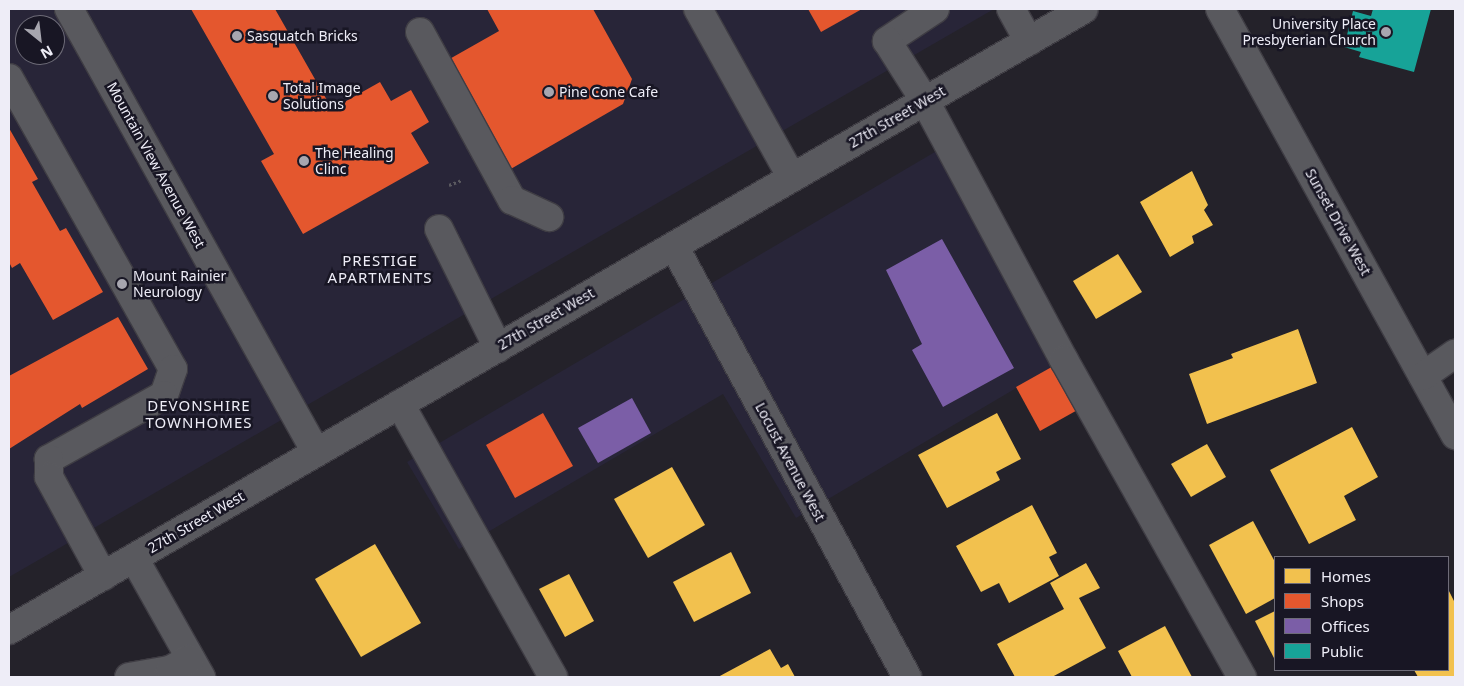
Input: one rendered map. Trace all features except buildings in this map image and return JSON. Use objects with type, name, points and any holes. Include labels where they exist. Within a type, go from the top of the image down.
[{"type":"street","name":"Mountain View Avenue West","points":[[69,9],[316,452]]},
{"type":"street","points":[[698,9],[792,178]]},
{"type":"street","points":[[935,9],[887,42],[925,101],[1064,360],[1242,677]]},
{"type":"street","points":[[1011,9],[1029,41]]},
{"type":"street","name":"27th Street West","points":[[9,630],[1084,9]]},
{"type":"street","name":"Sunset Drive West","points":[[1220,9],[1455,435]]},
{"type":"street","points":[[420,32],[512,200],[549,217]]},
{"type":"street","points":[[9,78],[173,369],[164,395],[49,459],[49,477],[103,576]]},
{"type":"street","points":[[439,229],[498,348]]},
{"type":"street","name":"Locust Avenue West","points":[[674,246],[906,677]]},
{"type":"street","points":[[1423,376],[1455,354]]},
{"type":"street","points":[[400,404],[553,677]]},
{"type":"street","points":[[128,677],[195,668],[134,558]]},
{"type":"path","points":[[449,185],[465,178]]},
{"type":"shaded area","points":[[9,9],[994,9],[9,577]]},
{"type":"shaded area","points":[[940,149],[1064,360],[796,518],[723,394],[459,549],[407,462]]},
{"type":"place","name":"University Place Presbyterian Church","points":[[1386,32]]},
{"type":"place","name":"Sasquatch Bricks","points":[[237,36]]},
{"type":"place","name":"Pine Cone Cafe","points":[[549,92]]},
{"type":"place","name":"Total Image Solutions","points":[[273,96]]},
{"type":"place","name":"The Healing Clinc","points":[[304,161]]},
{"type":"place","name":"Mount Rainier Neurology","points":[[122,284]]},
{"type":"district","name":"PRESTIGE APARTMENTS","points":[[380,268]]},
{"type":"district","name":"DEVONSHIRE TOWNHOMES","points":[[199,414]]}]
